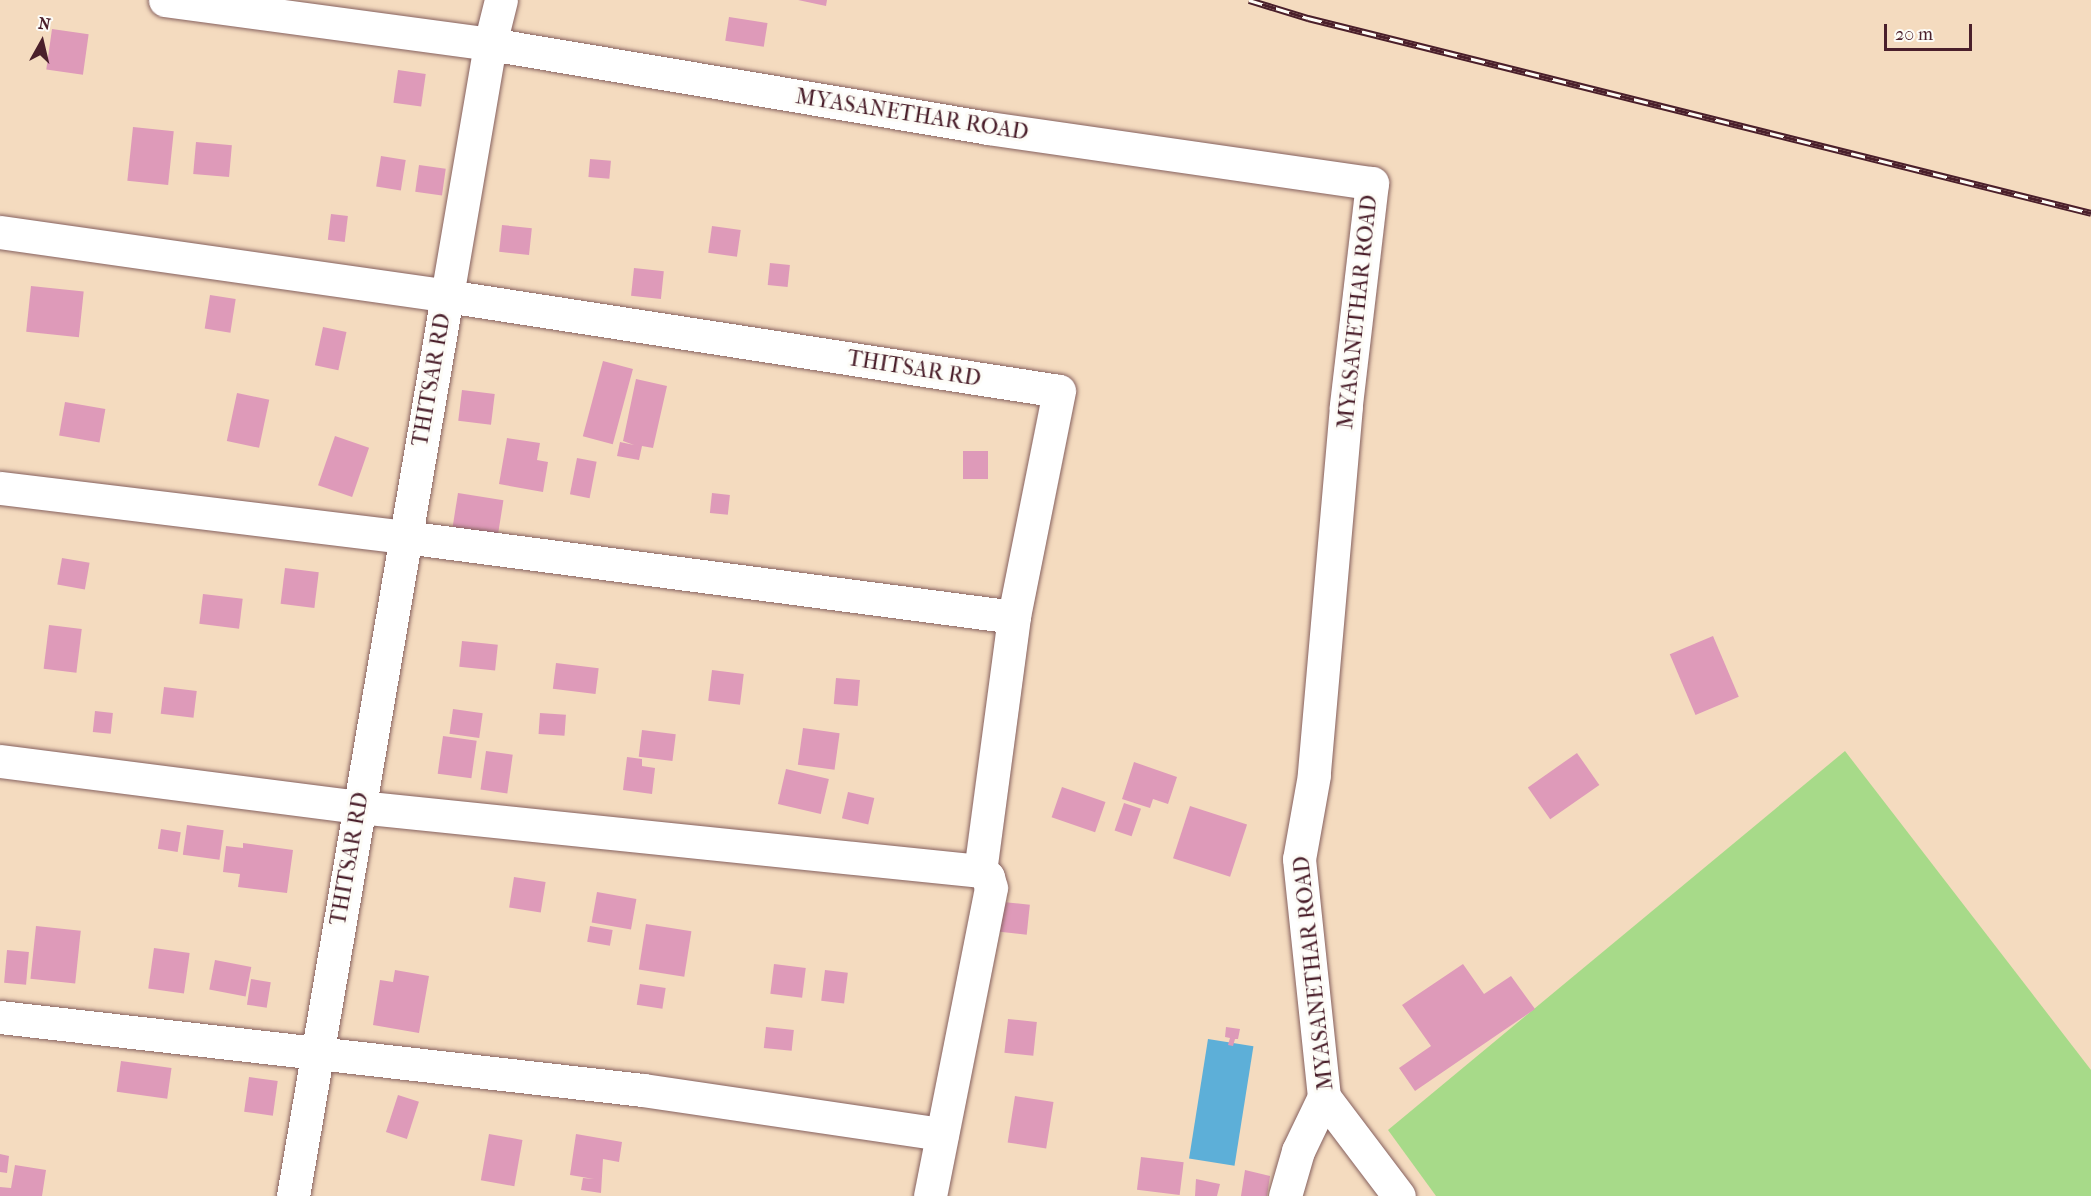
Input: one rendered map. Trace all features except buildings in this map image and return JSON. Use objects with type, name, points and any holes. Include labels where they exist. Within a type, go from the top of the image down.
[{"type":"street","points":[[165,0],[490,44]]},
{"type":"street","points":[[0,232],[447,296],[490,44],[501,0]]},
{"type":"street","name":"MYASANETHAR ROAD","points":[[490,44],[988,128],[1372,183],[1346,406],[1314,775],[1299,859],[1324,1097],[1399,1196]]},
{"type":"street","name":"THITSAR RD","points":[[293,1196],[447,296],[1059,391],[1014,617]]},
{"type":"street","points":[[0,488],[405,537],[1014,617],[980,871]]},
{"type":"street","points":[[0,761],[359,807],[980,871],[988,877],[991,888],[930,1196]]},
{"type":"street","points":[[0,1017],[642,1090],[942,1134]]},
{"type":"street","points":[[1285,1196],[1298,1151],[1324,1097]]},
{"type":"green space","points":[[1845,751],[2091,1070],[2091,1196],[1436,1196],[1388,1130]]},
{"type":"water","points":[[1208,1039],[1253,1046],[1235,1166],[1189,1159]]},
{"type":"railway","points":[[1249,0],[1308,18],[2091,213]]}]
